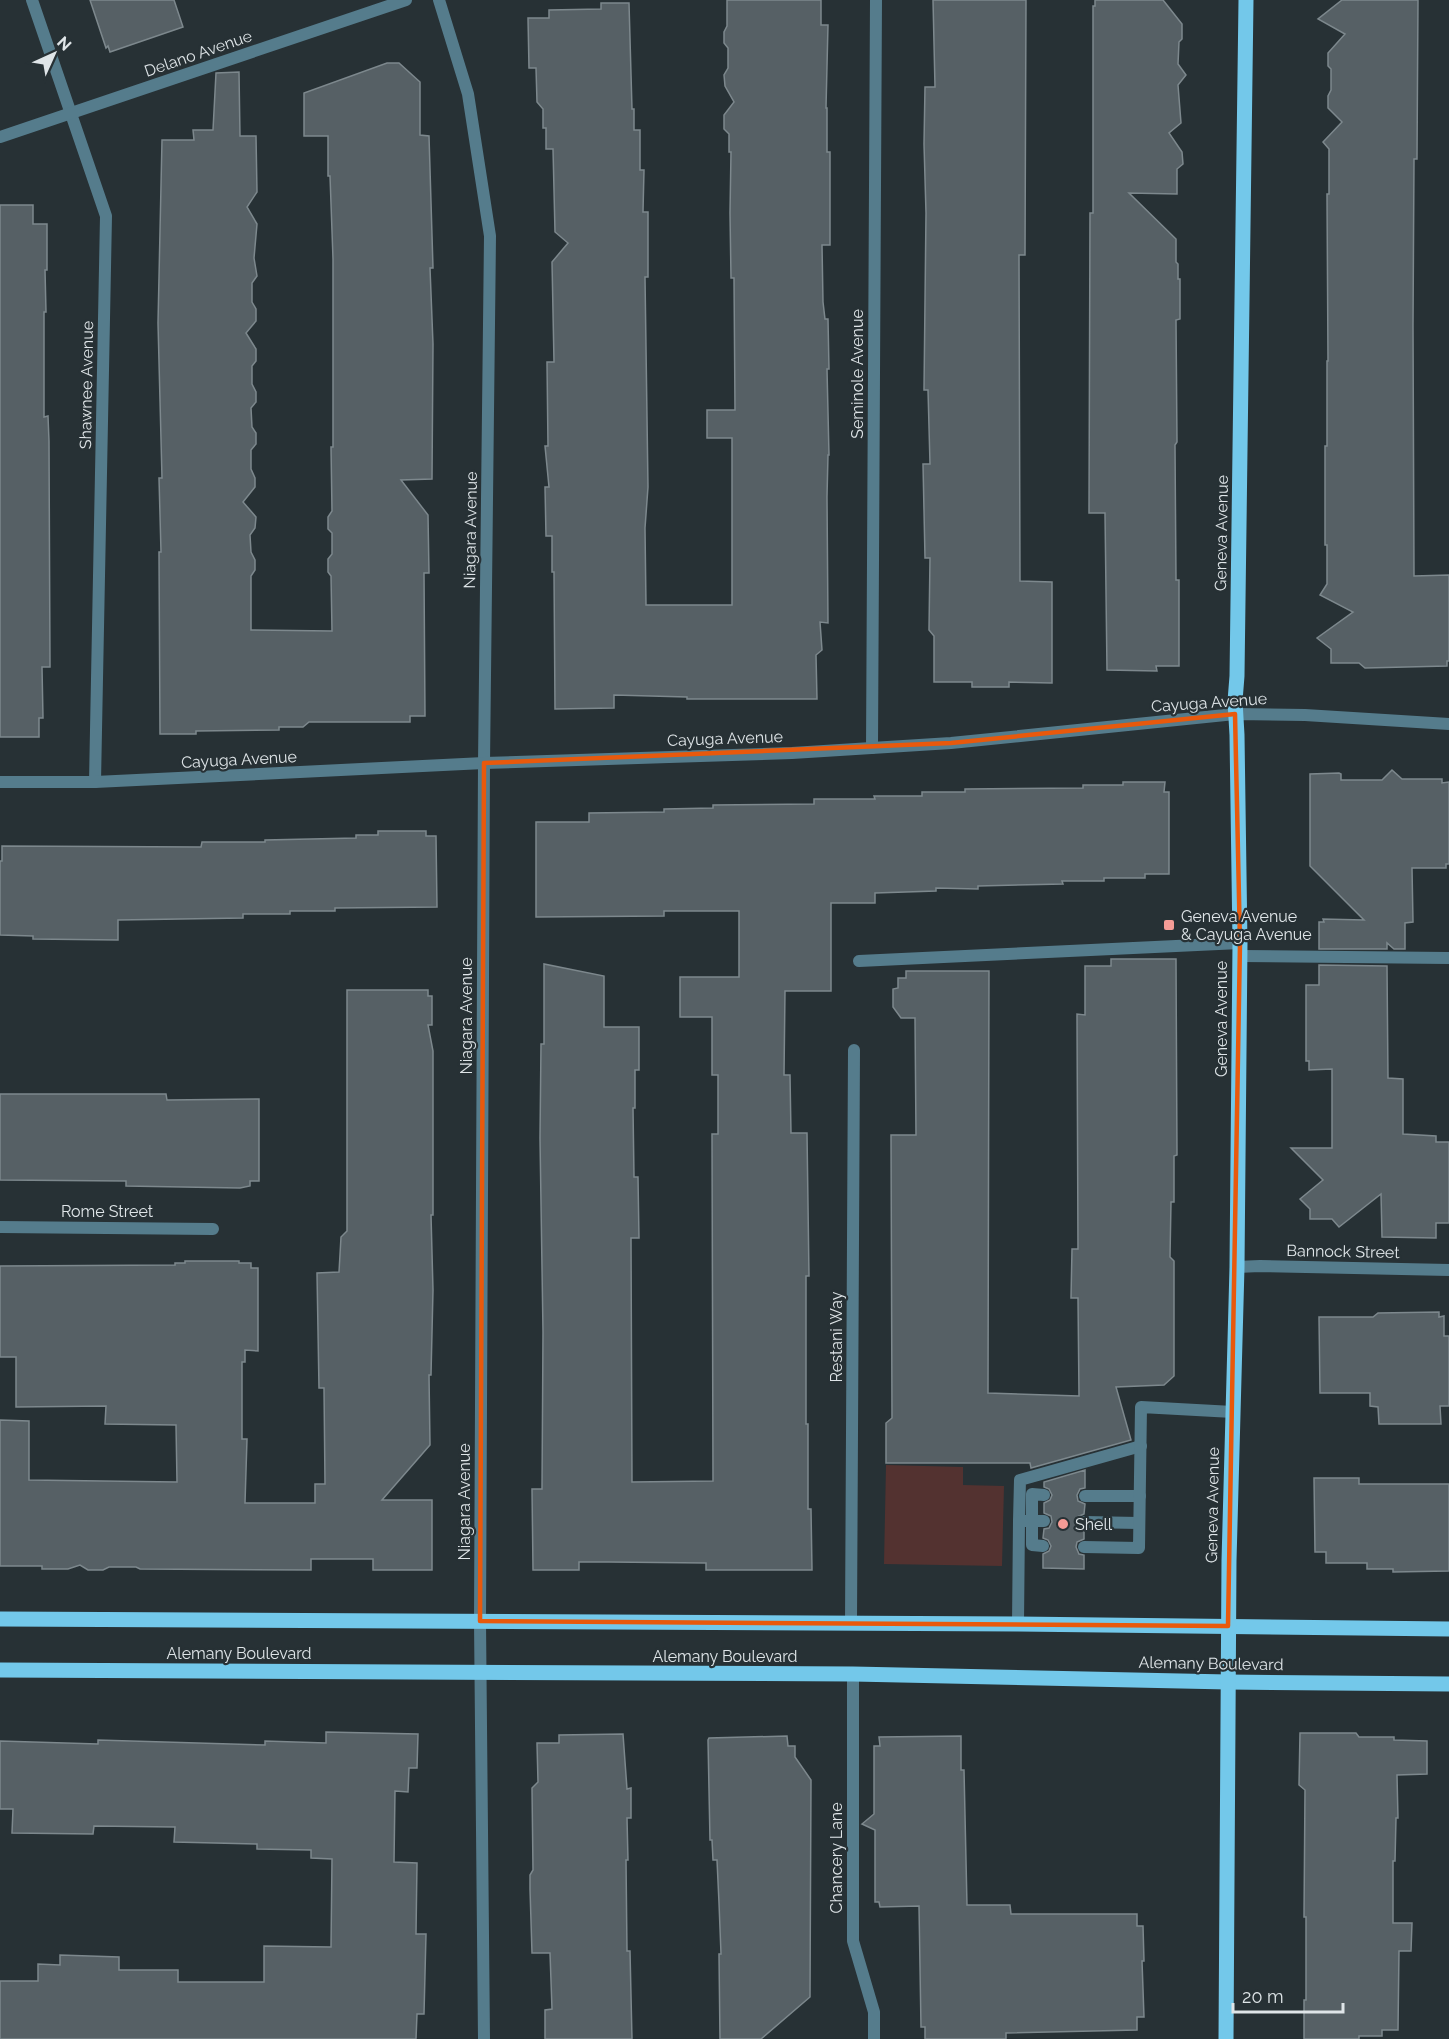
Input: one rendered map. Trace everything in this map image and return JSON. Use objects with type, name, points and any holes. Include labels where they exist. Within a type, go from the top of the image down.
[{"type":"main road","name":"Geneva Avenue","points":[[1226,2039],[1228,1626],[1237,1267],[1240,949],[1235,714],[1246,0]]},
{"type":"main road","name":"Alemany Boulevard","points":[[0,1619],[1018,1624],[1449,1629]]},
{"type":"main road","name":"Alemany Boulevard","points":[[0,1670],[853,1674],[1228,1682],[1449,1683]]},
{"type":"street","name":"Shawnee Avenue","points":[[32,0],[106,216],[95,782]]},
{"type":"street","name":"Delano Avenue","points":[[0,137],[406,0]]},
{"type":"street","name":"Niagara Avenue","points":[[439,0],[468,94],[490,236],[484,763],[480,1621],[484,2039]]},
{"type":"street","name":"Seminole Avenue","points":[[872,748],[876,0]]},
{"type":"street","name":"Cayuga Avenue","points":[[0,782],[95,782],[484,763],[792,753],[951,743],[1235,714],[1305,715],[1449,724]]},
{"type":"street","points":[[859,961],[1240,949],[1449,958]]},
{"type":"street","name":"Restani Way","points":[[851,1623],[854,1050]]},
{"type":"street","name":"Rome Street","points":[[0,1227],[213,1229]]},
{"type":"street","name":"Bannock Street","points":[[1237,1267],[1449,1270]]},
{"type":"street","points":[[1084,1547],[1139,1548],[1142,1407],[1233,1412]]},
{"type":"street","points":[[1018,1624],[1032,1521],[1020,1480],[1141,1446]]},
{"type":"street","points":[[1043,1546],[1032,1545],[1032,1494],[1044,1495]]},
{"type":"street","points":[[1085,1496],[1140,1496]]},
{"type":"street","points":[[1084,1522],[1139,1523]]},
{"type":"street","name":"Chancery Lane","points":[[853,1674],[853,1941],[874,2012],[874,2039]]},
{"type":"highlighted area","points":[[1235,714],[1240,943],[1228,1626],[480,1621],[484,763],[951,743]]},
{"type":"shaded area","points":[[886,1465],[963,1467],[963,1485],[1004,1486],[1002,1566],[884,1564]]},
{"type":"building","points":[[90,0],[174,0],[183,27],[110,52],[108,46],[106,48]]},
{"type":"building","points":[[727,0],[821,0],[821,25],[828,25],[826,108],[827,152],[830,152],[830,245],[822,245],[823,302],[825,319],[828,319],[829,369],[827,369],[828,623],[820,622],[822,650],[816,655],[817,699],[687,699],[687,697],[614,695],[614,708],[555,709],[554,572],[552,572],[552,536],[546,536],[545,487],[549,487],[545,446],[548,446],[547,362],[554,362],[552,262],[568,243],[555,232],[553,149],[546,149],[543,109],[537,102],[536,68],[529,68],[528,18],[549,18],[549,10],[601,9],[601,3],[629,3],[632,109],[634,109],[634,130],[640,130],[640,170],[644,170],[643,212],[648,212],[648,277],[645,277],[648,487],[645,528],[646,605],[732,605],[732,438],[707,438],[707,410],[735,410],[734,278],[731,278],[731,152],[729,152],[729,134],[724,129],[724,115],[734,102],[725,86],[724,75],[728,68],[728,48],[724,43],[724,32],[727,26]]},
{"type":"building","points":[[933,0],[1026,0],[1025,255],[1019,255],[1020,581],[1052,582],[1052,683],[1009,682],[1009,687],[972,687],[972,682],[934,682],[934,636],[929,630],[930,558],[925,558],[923,464],[930,464],[928,390],[924,390],[926,213],[924,144],[925,87],[935,87]]},
{"type":"building","points":[[1095,0],[1163,0],[1182,24],[1178,64],[1186,75],[1178,85],[1181,123],[1169,133],[1182,152],[1183,164],[1177,169],[1177,194],[1129,193],[1176,239],[1176,262],[1178,279],[1180,279],[1180,319],[1176,320],[1177,442],[1175,445],[1179,666],[1156,666],[1157,671],[1107,670],[1105,513],[1089,513],[1090,213],[1093,213],[1093,6],[1095,6]]},
{"type":"building","points":[[1342,0],[1418,0],[1417,159],[1414,159],[1414,576],[1449,575],[1449,661],[1447,661],[1447,666],[1365,668],[1359,663],[1331,663],[1331,649],[1317,638],[1353,612],[1320,595],[1327,584],[1325,446],[1327,446],[1329,149],[1323,142],[1342,122],[1328,108],[1331,69],[1328,66],[1328,53],[1345,34],[1318,19]]},
{"type":"building","points":[[387,63],[399,63],[420,82],[420,135],[429,136],[433,268],[430,268],[433,344],[432,479],[401,480],[428,515],[429,573],[424,573],[425,716],[410,716],[410,722],[309,722],[303,727],[279,727],[279,730],[160,734],[159,478],[162,478],[158,323],[162,140],[194,140],[193,130],[213,130],[216,73],[239,72],[240,136],[256,136],[257,192],[247,207],[257,224],[254,258],[257,276],[252,283],[252,302],[256,309],[256,321],[246,333],[256,349],[256,361],[252,366],[252,384],[256,392],[256,402],[251,408],[252,427],[256,433],[256,444],[251,450],[251,469],[255,478],[255,487],[243,502],[256,517],[255,528],[250,535],[251,552],[255,560],[255,570],[251,576],[251,630],[332,631],[331,576],[328,572],[328,559],[332,554],[332,533],[328,529],[328,517],[332,511],[333,259],[328,136],[304,136],[304,93]]},
{"type":"building","points":[[0,205],[33,205],[33,224],[47,224],[44,417],[48,416],[49,441],[50,667],[42,667],[43,718],[39,718],[39,737],[0,737]]},
{"type":"building","points":[[1392,770],[1402,779],[1442,779],[1442,783],[1449,782],[1449,864],[1446,864],[1446,868],[1412,868],[1413,922],[1405,923],[1405,949],[1394,949],[1387,943],[1387,949],[1319,949],[1319,922],[1324,922],[1323,919],[1364,920],[1310,866],[1310,774],[1339,773],[1341,780],[1382,780]]},
{"type":"building","points":[[1123,782],[1165,782],[1164,792],[1169,792],[1169,874],[1145,874],[1145,878],[1104,878],[1104,881],[1062,881],[1063,884],[978,886],[978,889],[936,888],[936,891],[875,893],[875,903],[831,903],[831,991],[785,991],[784,1075],[790,1075],[791,1133],[807,1133],[809,1276],[806,1276],[806,1424],[808,1424],[808,1509],[811,1509],[812,1570],[706,1570],[706,1563],[579,1562],[579,1570],[533,1570],[532,1489],[542,1489],[543,1332],[540,1138],[541,1044],[544,1044],[544,964],[604,976],[604,1027],[639,1027],[639,1070],[635,1070],[635,1108],[633,1108],[634,1177],[638,1177],[639,1238],[631,1238],[632,1482],[713,1481],[712,1134],[718,1134],[718,1075],[712,1075],[712,1017],[680,1017],[680,977],[739,977],[739,911],[664,911],[664,916],[536,917],[536,822],[589,822],[589,813],[664,812],[664,809],[713,808],[713,805],[814,804],[814,799],[922,796],[922,792],[965,792],[965,789],[1083,788],[1083,785],[1123,785]]},
{"type":"building","points":[[378,831],[426,831],[426,836],[436,836],[437,907],[335,908],[335,911],[290,911],[290,914],[243,914],[243,918],[118,920],[118,940],[33,939],[33,936],[0,935],[2,846],[201,847],[202,842],[356,838],[356,835],[378,835]]},
{"type":"building","points":[[1111,959],[1176,959],[1177,1155],[1174,1156],[1174,1202],[1171,1202],[1170,1257],[1174,1261],[1174,1376],[1164,1385],[1116,1387],[1131,1440],[1031,1468],[1030,1463],[886,1463],[886,1423],[892,1418],[891,1135],[916,1135],[915,1018],[901,1018],[893,1007],[893,989],[898,988],[898,978],[906,978],[906,971],[989,971],[988,1393],[1079,1396],[1078,1298],[1071,1298],[1072,1249],[1078,1249],[1077,1014],[1085,1015],[1085,966],[1111,966]]},
{"type":"building","points":[[1319,965],[1387,966],[1388,1078],[1403,1079],[1403,1134],[1436,1136],[1436,1142],[1449,1142],[1449,1223],[1436,1223],[1436,1238],[1382,1237],[1381,1194],[1339,1227],[1332,1219],[1310,1219],[1310,1209],[1300,1199],[1323,1180],[1291,1148],[1332,1148],[1332,1069],[1309,1070],[1309,1061],[1306,1061],[1306,985],[1319,985]]},
{"type":"building","points":[[347,990],[428,990],[428,996],[432,996],[432,1025],[428,1025],[433,1051],[433,1215],[431,1215],[433,1290],[431,1375],[429,1375],[430,1445],[382,1500],[432,1500],[432,1570],[373,1570],[373,1559],[311,1559],[311,1570],[109,1567],[103,1570],[88,1570],[80,1565],[68,1569],[42,1569],[42,1566],[0,1566],[0,1420],[29,1421],[29,1480],[177,1482],[176,1425],[105,1424],[106,1406],[16,1407],[16,1357],[0,1357],[0,1266],[175,1265],[175,1263],[185,1263],[185,1261],[239,1261],[239,1263],[251,1263],[251,1268],[258,1268],[258,1351],[245,1350],[245,1362],[242,1362],[242,1439],[247,1439],[245,1503],[315,1503],[315,1484],[325,1484],[324,1388],[319,1388],[317,1273],[339,1272],[341,1237],[347,1231]]},
{"type":"building","points":[[0,1094],[166,1094],[167,1100],[259,1099],[259,1181],[250,1181],[250,1186],[240,1188],[126,1186],[126,1181],[0,1180]]},
{"type":"building","points":[[1439,1312],[1439,1317],[1444,1316],[1444,1336],[1449,1336],[1449,1406],[1440,1406],[1441,1424],[1379,1424],[1378,1407],[1370,1406],[1370,1393],[1320,1393],[1319,1317],[1373,1317],[1378,1313]]},
{"type":"building","points":[[1085,1470],[1085,1488],[1080,1489],[1077,1495],[1078,1501],[1085,1504],[1084,1514],[1077,1517],[1076,1522],[1079,1529],[1084,1530],[1084,1539],[1077,1542],[1076,1547],[1079,1554],[1084,1555],[1084,1569],[1043,1568],[1043,1554],[1049,1551],[1051,1546],[1048,1540],[1043,1538],[1044,1529],[1049,1528],[1052,1522],[1051,1516],[1044,1513],[1044,1503],[1050,1500],[1052,1495],[1049,1489],[1044,1487],[1044,1482]]},
{"type":"building","points":[[1314,1478],[1359,1478],[1359,1484],[1449,1484],[1449,1571],[1393,1572],[1393,1569],[1367,1569],[1367,1563],[1326,1563],[1326,1552],[1315,1552]]},
{"type":"building","points":[[326,1732],[418,1734],[417,1768],[409,1768],[408,1792],[395,1791],[394,1862],[417,1863],[416,1934],[426,1934],[424,2014],[417,2014],[416,2039],[0,2039],[0,1981],[38,1981],[38,1964],[60,1965],[60,1955],[119,1957],[119,1970],[178,1970],[178,1982],[264,1982],[264,1946],[331,1947],[332,1859],[311,1858],[311,1850],[257,1849],[257,1844],[174,1842],[175,1827],[94,1826],[93,1834],[12,1833],[13,1809],[0,1809],[0,1741],[98,1744],[98,1740],[265,1745],[265,1741],[326,1743]]},
{"type":"building","points":[[1300,1733],[1356,1733],[1359,1737],[1394,1737],[1394,1740],[1427,1741],[1427,1774],[1397,1775],[1398,1818],[1396,1818],[1395,1861],[1393,1861],[1393,1923],[1412,1923],[1411,1951],[1399,1951],[1398,2030],[1382,2030],[1382,2036],[1359,2036],[1359,2039],[1304,2039],[1304,2000],[1306,2000],[1305,1790],[1299,1785]]},
{"type":"building","points":[[623,1734],[627,1789],[631,1788],[631,1818],[627,1818],[628,1860],[626,1860],[627,1951],[630,1951],[632,2039],[545,2039],[545,2010],[552,2009],[550,1953],[532,1953],[530,1889],[530,1875],[533,1870],[532,1788],[538,1782],[537,1743],[559,1743],[559,1735]]},
{"type":"building","points":[[787,1736],[788,1746],[795,1746],[795,1757],[811,1780],[810,1997],[761,2039],[720,2039],[719,1903],[717,1860],[713,1860],[712,1840],[710,1840],[708,1740],[709,1738]]},
{"type":"building","points":[[961,1736],[967,1905],[1010,1905],[1011,1914],[1137,1914],[1137,1926],[1143,1926],[1144,2017],[1137,2017],[1137,2030],[1006,2033],[1006,2039],[925,2039],[925,2027],[921,2027],[919,1906],[880,1907],[879,1902],[875,1902],[875,1830],[862,1824],[874,1814],[874,1746],[880,1746],[879,1737]]},
{"type":"place","name":"Geneva Avenue & Cayuga Avenue","points":[[1169,925]]},
{"type":"place","name":"Shell","points":[[1063,1524]]}]
